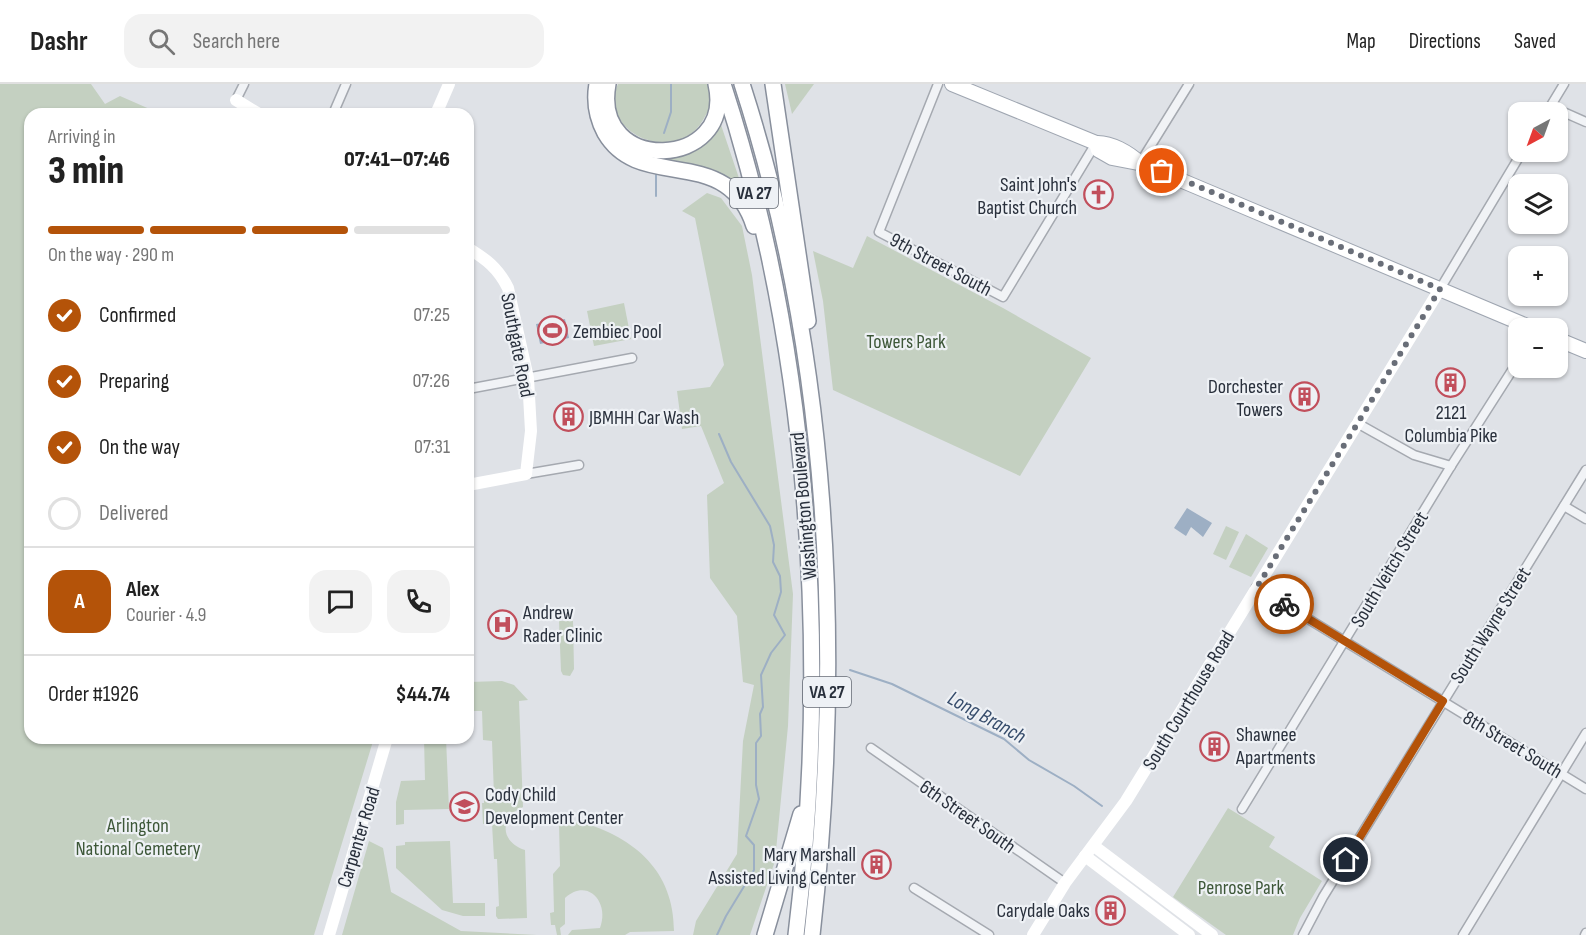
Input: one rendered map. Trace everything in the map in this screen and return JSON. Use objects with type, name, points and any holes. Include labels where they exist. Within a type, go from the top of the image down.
[{"type":"highway","points":[[597,84],[596,102],[601,124],[612,143],[622,152],[648,165],[714,179],[725,185],[740,199],[751,217],[777,304]]},
{"type":"highway","points":[[608,84],[606,98],[608,112],[619,133],[636,146],[659,152],[674,151],[690,145],[707,130],[714,117],[717,104],[716,84]]},
{"type":"highway","name":"Washington Boulevard","points":[[723,84],[756,202],[777,304],[793,399],[802,478],[809,571],[811,664],[808,788],[796,935]]},
{"type":"highway","name":"Washington Boulevard","points":[[742,84],[763,157],[788,266],[806,365],[816,450],[826,595],[827,698],[824,813],[812,935]]},
{"type":"highway","points":[[773,84],[813,359],[816,387],[816,450]]},
{"type":"highway","points":[[765,935],[808,788]]},
{"type":"main road","points":[[952,84],[1096,143],[1131,154],[1140,163],[1508,318]]},
{"type":"main road","points":[[1568,344],[1586,351]]},
{"type":"street","points":[[244,84],[236,100],[249,108]]},
{"type":"street","points":[[336,108],[346,84]]},
{"type":"street","points":[[439,108],[449,84]]},
{"type":"street","name":"9th Street South","points":[[938,84],[879,232],[1003,297],[1096,143]]},
{"type":"street","points":[[1140,163],[1189,84]]},
{"type":"street","points":[[1553,102],[1564,84]]},
{"type":"street","points":[[1568,114],[1586,122]]},
{"type":"street","name":"South Courthouse Road","points":[[1033,935],[1065,883],[1132,791],[1516,162]]},
{"type":"street","name":"Southgate Road","points":[[474,246],[501,275],[508,288],[528,378],[531,431],[526,474]]},
{"type":"street","name":"Southgate Road","points":[[474,252],[487,260]]},
{"type":"street","points":[[474,388],[632,358]]},
{"type":"street","name":"South Veitch Street","points":[[1242,809],[1508,377]]},
{"type":"street","points":[[1357,423],[1414,455],[1451,466]]},
{"type":"street","points":[[474,484],[579,465]]},
{"type":"street","name":"South Wayne Street","points":[[1303,935],[1323,897],[1586,470]]},
{"type":"street","points":[[1564,506],[1586,519]]},
{"type":"street","name":"8th Street South","points":[[1257,587],[1586,789]]},
{"type":"street","points":[[1463,935],[1586,733]]},
{"type":"street","name":"Carpenter Road","points":[[329,935],[385,744]]},
{"type":"street","name":"6th Street South","points":[[871,748],[1065,883]]},
{"type":"street","points":[[1094,846],[1212,935]]},
{"type":"street","points":[[1085,856],[1190,935]]},
{"type":"street","points":[[914,888],[989,935]]},
{"type":"green space","name":"Arlington National Cemetery","points":[[0,84],[91,84],[105,104],[120,96],[147,108],[24,108],[24,744],[372,744],[314,935],[0,935]]},
{"type":"green space","points":[[618,84],[709,84],[709,108],[703,120],[691,134],[675,141],[659,142],[642,138],[629,129],[619,117],[615,102]]},
{"type":"green space","points":[[785,84],[814,84],[792,114]]},
{"type":"green space","points":[[719,119],[743,190],[740,192],[662,165],[629,148],[661,155],[681,154],[697,143]]},
{"type":"green space","points":[[707,193],[721,198],[742,226],[752,275],[793,594],[788,726],[775,861],[750,935],[693,935],[696,921],[737,854],[743,741],[754,685],[743,682],[737,616],[710,578],[707,495],[724,483],[701,426],[682,429],[677,391],[710,387],[724,365],[695,218],[682,211]]},
{"type":"green space","name":"Towers Park","points":[[867,236],[1003,308],[1091,358],[1020,476],[833,390],[823,301],[813,251],[853,268]]},
{"type":"green space","points":[[624,303],[631,339],[594,346],[587,311]]},
{"type":"green space","points":[[1226,526],[1239,532],[1226,560],[1213,554]]},
{"type":"green space","points":[[1246,534],[1268,548],[1251,577],[1229,567]]},
{"type":"green space","points":[[559,621],[573,621],[574,669],[570,676],[563,675],[561,671]]},
{"type":"green space","points":[[502,681],[514,685],[528,700],[519,701],[523,807],[515,811],[506,823],[507,836],[525,850],[527,918],[498,919],[496,916],[496,907],[499,906],[497,859],[494,859],[492,824],[483,824],[482,803],[484,803],[484,796],[494,795],[492,741],[483,740],[482,711],[474,711],[474,682]]},
{"type":"green space","points":[[424,744],[446,744],[449,809],[404,810],[404,824],[396,825],[396,802],[401,781],[425,780]]},
{"type":"green space","name":"Penrose Park","points":[[1228,808],[1275,837],[1269,847],[1322,881],[1300,918],[1293,935],[1226,935],[1173,897]]},
{"type":"green space","points":[[581,822],[618,837],[648,860],[659,874],[667,891],[674,931],[630,932],[625,935],[568,935],[572,930],[600,928],[602,910],[599,902],[595,896],[582,890],[565,898],[565,924],[560,928],[561,935],[557,935],[555,925],[551,925],[550,913],[554,912],[553,874],[560,866],[559,823]]},
{"type":"green space","points":[[369,841],[383,848],[391,892],[461,931],[537,935],[342,935]]},
{"type":"green space","points":[[450,841],[453,903],[485,903],[485,916],[463,916],[442,910],[396,868],[396,846],[405,845],[405,842]]},
{"type":"water","name":"Zembiec Pool","points":[[565,319],[569,338],[540,344],[536,324]]},
{"type":"water","points":[[1187,508],[1212,523],[1203,537],[1191,527],[1186,536],[1174,528]]},
{"type":"waterway","name":"Long Branch","points":[[664,133],[671,112],[671,84]]},
{"type":"waterway","name":"Long Branch","points":[[656,175],[656,196]]},
{"type":"waterway","points":[[717,935],[754,870],[754,845],[746,836],[759,799],[756,785],[756,743],[761,736],[760,714],[763,707],[761,675],[771,653],[785,635],[774,615],[781,592],[780,576],[773,562],[774,545],[770,526],[731,462],[719,434]]},
{"type":"waterway","name":"Long Branch","points":[[850,670],[892,684],[1004,739],[1029,760],[1074,786],[1102,806]]},
{"type":"way so far","points":[[1162,171],[1440,289],[1257,587],[1284,604]]},
{"type":"place","name":"Saint John's Baptist Church","points":[[1098,195]]},
{"type":"place","name":"Zembiec Pool","points":[[552,331]]},
{"type":"place","name":"2121 Columbia Pike","points":[[1451,382]]},
{"type":"place","name":"Dorchester Towers","points":[[1304,397]]},
{"type":"place","name":"JBMHH Car Wash","points":[[568,417]]},
{"type":"place","name":"Andrew Rader Clinic","points":[[502,624]]},
{"type":"place","name":"Shawnee Apartments","points":[[1215,746]]},
{"type":"place","name":"Cody Child Development Center","points":[[464,806]]},
{"type":"place","name":"Mary Marshall Assisted Living Center","points":[[877,865]]},
{"type":"place","name":"Carydale Oaks","points":[[1111,910]]},
{"type":"route","points":[[1284,604],[1443,701],[1346,860]]}]
